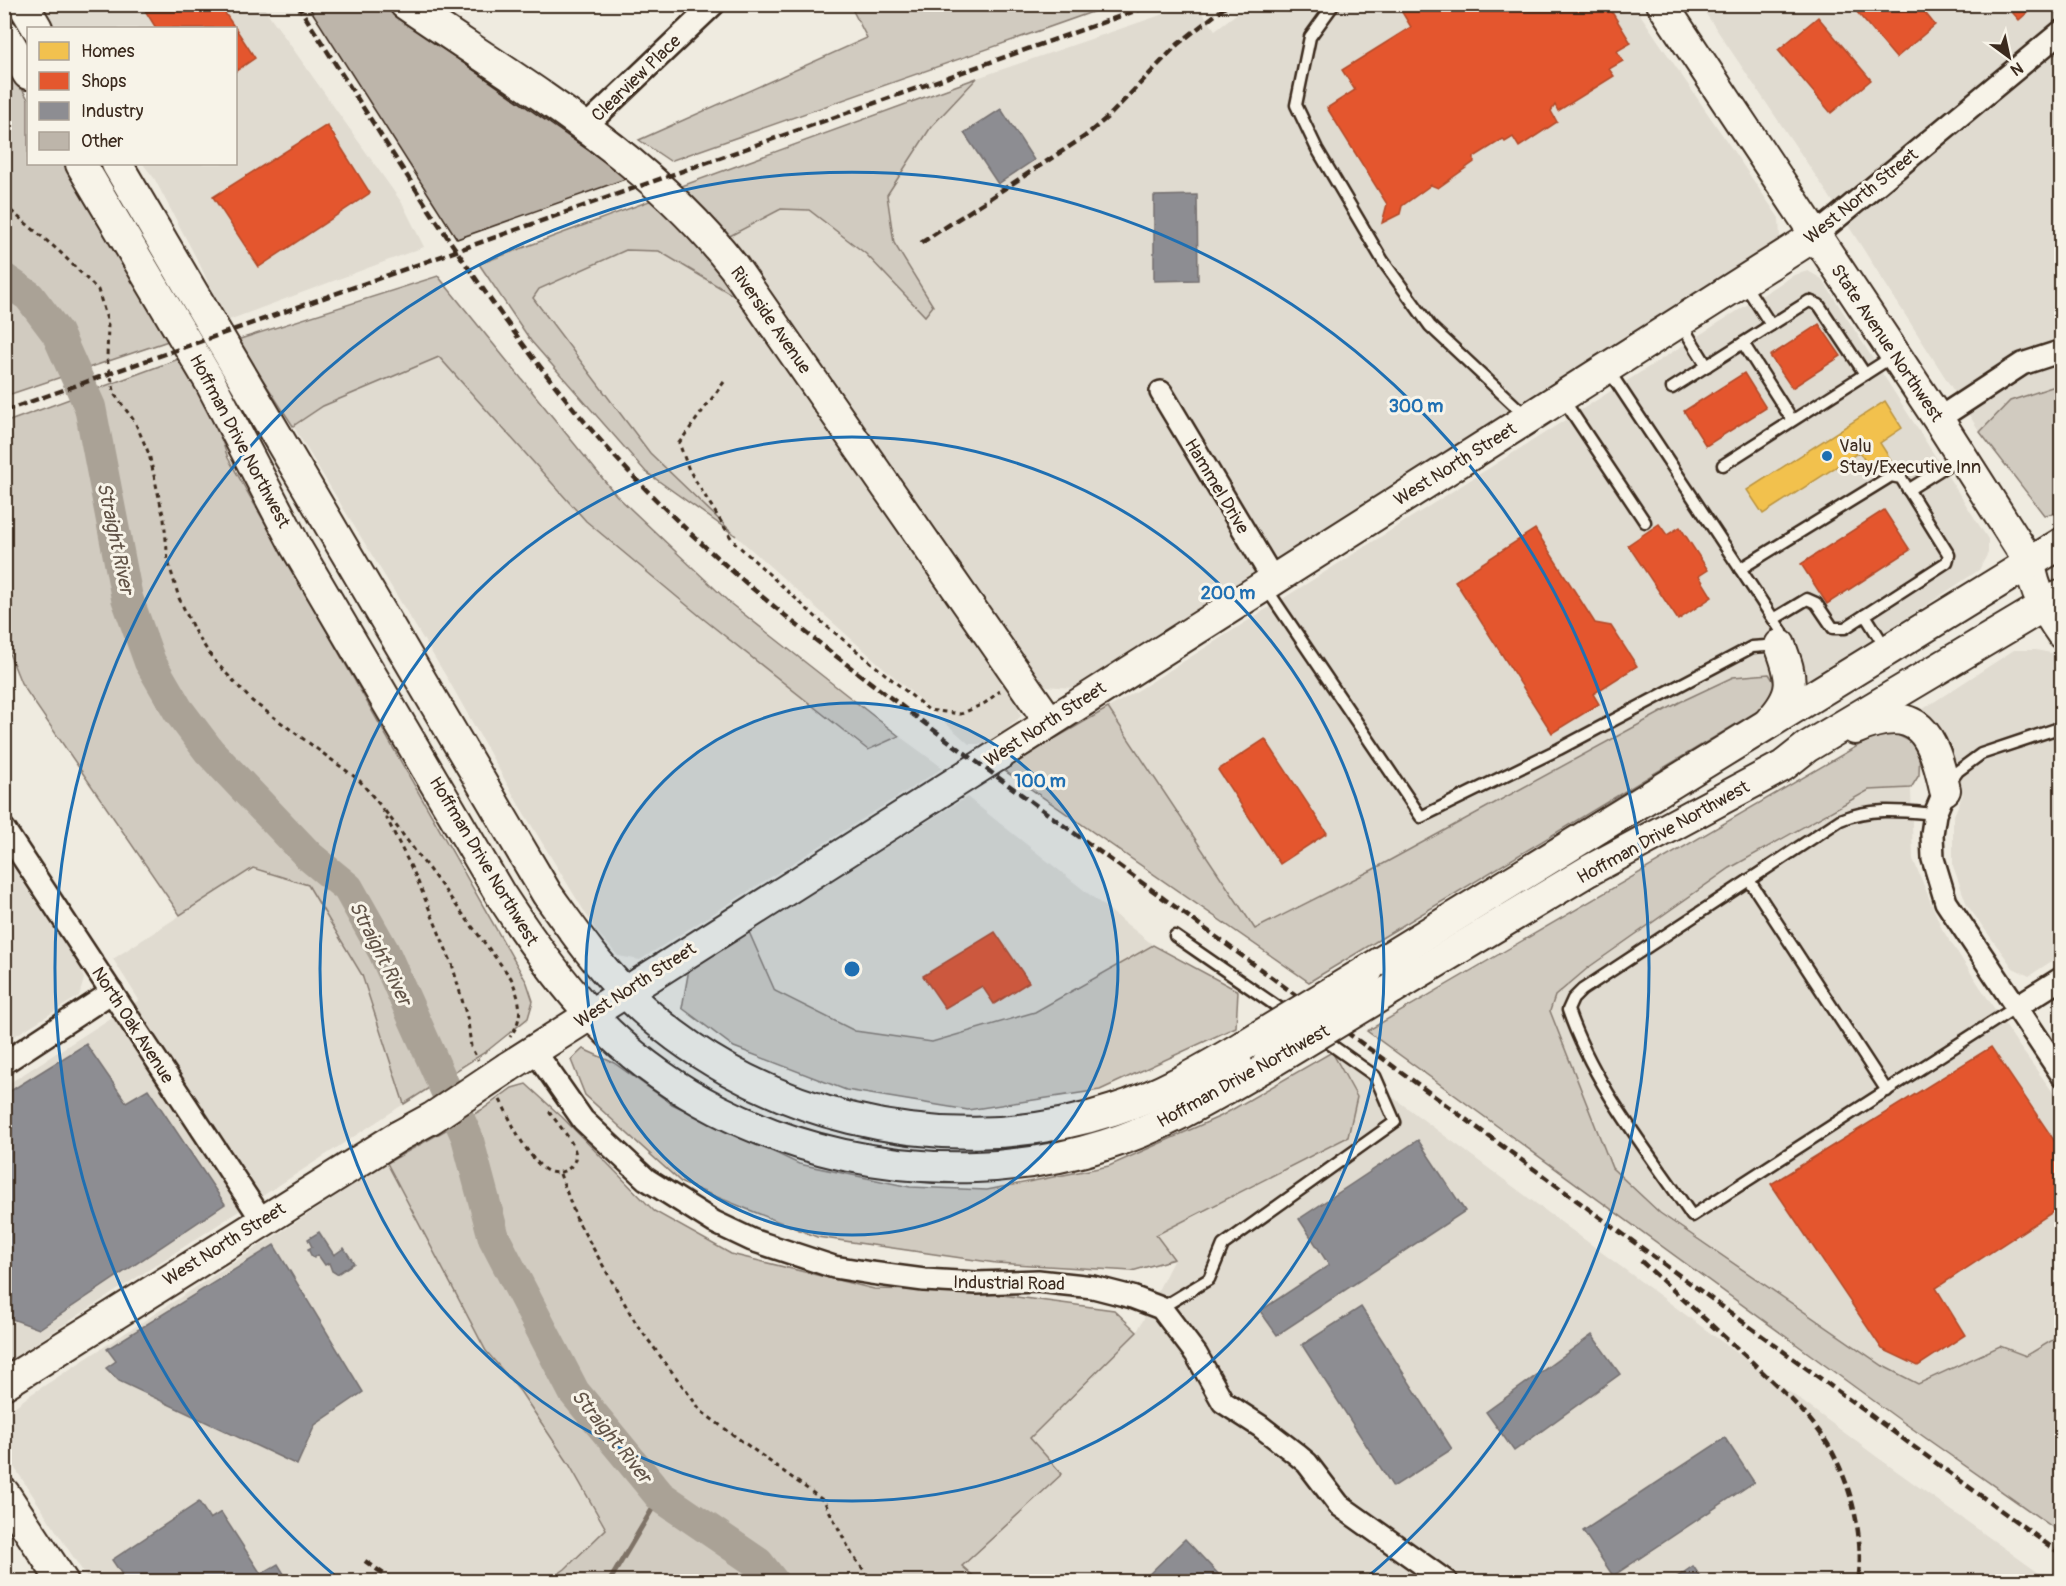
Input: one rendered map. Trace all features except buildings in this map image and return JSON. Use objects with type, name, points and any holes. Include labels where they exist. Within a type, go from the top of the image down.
[{"type":"main road","points":[[23,4],[36,27]]},
{"type":"main road","name":"Riverside Avenue","points":[[405,4],[585,127],[676,199],[710,236],[1049,721]]},
{"type":"main road","name":"State Avenue Northwest","points":[[1662,4],[1938,419],[2030,563],[2033,583],[2052,600],[2061,634]]},
{"type":"main road","points":[[4,34],[27,72]]},
{"type":"main road","name":"Hoffman Drive Northwest","points":[[82,165],[209,380],[296,547],[500,894],[530,939],[610,1034],[661,1075],[692,1095],[754,1126],[824,1150],[879,1162],[932,1167],[1025,1162],[1104,1146],[1181,1114],[1267,1065],[1588,872],[1783,766],[1807,747],[2052,600]]},
{"type":"main road","name":"Hoffman Drive Northwest","points":[[118,165],[547,894],[587,948],[623,991],[689,1047],[729,1072],[773,1092],[852,1119],[894,1128],[980,1133],[1023,1130],[1081,1119],[1132,1103],[1173,1086],[1243,1046],[1763,729],[2061,543]]},
{"type":"main road","name":"West North Street","points":[[4,1384],[262,1220],[432,1118],[494,1074],[623,991],[1816,236]]},
{"type":"main road","points":[[2030,563],[2053,573],[2061,582]]},
{"type":"main road","points":[[1777,632],[1796,660],[1822,671],[1836,673],[1876,657]]},
{"type":"main road","points":[[1763,729],[1782,708],[1789,694],[1791,680],[1777,632]]},
{"type":"main road","points":[[1783,766],[1858,728],[1886,720],[1904,719],[1928,736],[1935,749],[1940,802]]},
{"type":"main road","points":[[4,1492],[63,1581]]},
{"type":"street","name":"Clearview Place","points":[[585,127],[714,4]]},
{"type":"street","name":"West North Street","points":[[1816,236],[2061,31]]},
{"type":"street","points":[[1938,419],[2022,364],[2061,351]]},
{"type":"street","name":"Hammel Drive","points":[[1161,392],[1269,582]]},
{"type":"street","points":[[1940,802],[1932,834],[1933,859],[1946,902],[2061,1075]]},
{"type":"street","name":"North Oak Avenue","points":[[4,829],[262,1220]]},
{"type":"street","points":[[2016,1007],[2061,978]]},
{"type":"street","points":[[4,1063],[112,992]]},
{"type":"street","name":"Industrial Road","points":[[534,1050],[583,1120],[655,1186],[714,1222],[784,1251],[834,1267],[924,1280],[976,1283],[1038,1281],[1093,1287],[1132,1296],[1161,1308]]},
{"type":"street","points":[[1161,1308],[1196,1354],[1223,1402],[1260,1426],[1295,1453],[1306,1463],[1339,1505],[1447,1581]]},
{"type":"lane","points":[[1334,4],[1310,37],[1296,105],[1317,149],[1377,251],[1430,326],[1528,418]]},
{"type":"lane","points":[[1743,281],[1771,325]]},
{"type":"lane","points":[[1672,388],[1809,301],[1819,305],[1865,374]]},
{"type":"lane","points":[[1680,322],[1707,366]]},
{"type":"lane","points":[[1743,342],[1792,420]]},
{"type":"lane","points":[[1722,465],[1895,355]]},
{"type":"lane","points":[[1607,368],[1740,569],[1777,632]]},
{"type":"lane","points":[[1561,397],[1645,522]]},
{"type":"lane","points":[[1908,490],[1962,456]]},
{"type":"lane","points":[[1269,582],[1421,817],[1678,688],[1752,647],[1777,632],[1807,599],[1816,603],[1833,628],[1845,628],[1947,562],[1949,555],[1901,478],[1891,476],[1740,569]]},
{"type":"lane","points":[[1865,615],[1876,657]]},
{"type":"lane","points":[[2016,1007],[1692,1216],[1598,1077],[1568,1010],[1573,999],[1581,990],[1840,820],[1859,812],[1940,802],[1958,771],[1981,754],[2061,727]]},
{"type":"lane","points":[[1749,880],[1887,1091]]},
{"type":"lane","points":[[1161,1308],[1209,1279],[1222,1245],[1395,1122],[1375,1076],[1175,936]]},
{"type":"path","points":[[4,205],[59,251],[98,290],[108,323],[107,359],[115,395],[135,422],[149,454],[164,519],[168,561],[179,598],[195,632],[213,659],[252,701],[359,780],[511,978],[521,1009],[520,1020],[503,1047],[494,1074]]},
{"type":"path","points":[[724,382],[679,443],[689,470],[734,541],[810,612],[929,710],[961,714],[985,703],[1018,677]]},
{"type":"path","points":[[380,805],[416,877],[452,964],[468,1021],[471,1047],[494,1074],[528,1151],[542,1168],[551,1173],[560,1174],[574,1163],[576,1155],[574,1147],[550,1113],[553,1103],[564,1094]]},
{"type":"path","points":[[560,1174],[578,1220],[637,1325],[702,1412],[824,1501],[853,1556],[873,1581]]},
{"type":"shaded area","points":[[1633,4],[1779,218],[1780,238],[1761,253],[1493,424],[1072,688],[1046,686],[726,238],[781,209],[809,210],[866,254],[925,316],[933,306],[894,243],[887,195],[931,127],[977,78],[1190,5],[1197,5],[1215,30],[1248,5]]},
{"type":"shaded area","points":[[43,5],[262,5],[402,203],[424,247],[226,321],[200,265],[154,178],[144,165],[237,165],[237,27],[54,27]]},
{"type":"shaded area","points":[[850,5],[1112,5],[670,161],[639,140],[867,38]]},
{"type":"shaded area","points":[[1700,5],[2061,5],[2061,384],[2010,401],[1980,432],[1828,194]]},
{"type":"shaded area","points":[[4,59],[27,97],[27,165],[67,165],[174,339],[5,396]]},
{"type":"shaded area","points":[[977,78],[931,127],[887,195],[894,243],[933,306],[925,316],[866,254],[809,210],[781,209],[726,238],[679,187]]},
{"type":"shaded area","points":[[652,200],[677,218],[741,300],[659,251],[626,250],[539,289],[533,298],[650,453],[736,536],[646,472],[531,341],[479,264]]},
{"type":"shaded area","points":[[626,250],[659,251],[741,300],[1015,697],[1021,716],[991,744],[969,744],[736,536],[650,453],[533,298],[539,289]]},
{"type":"shaded area","points":[[1808,271],[1822,279],[1988,539],[1988,553],[1979,570],[1837,665],[1766,706],[1769,674],[1733,677],[1679,702],[1372,870],[1255,929],[1108,708],[1794,275]]},
{"type":"shaded area","points":[[438,276],[616,495],[731,604],[899,736],[868,750],[701,617],[586,521],[439,357],[323,406],[293,426],[237,340]]},
{"type":"shaded area","points":[[184,357],[210,407],[228,458],[527,983],[533,1001],[528,1018],[487,1051],[404,1104],[362,975],[308,885],[253,868],[180,915],[21,683],[5,643],[4,423]]},
{"type":"shaded area","points":[[439,357],[586,521],[701,617],[868,750],[899,736],[943,768],[640,960],[618,956],[597,932],[519,805],[449,681],[293,426],[323,406]]},
{"type":"shaded area","points":[[2061,384],[2061,513],[2044,515],[1980,432],[2010,401]]},
{"type":"shaded area","points":[[2014,650],[2036,650],[2061,655],[2061,955],[2029,976],[2013,968],[1967,905],[1953,866],[1953,818],[1963,794],[1942,743],[1917,713]]},
{"type":"shaded area","points":[[1769,674],[1778,688],[1766,706],[1309,982],[1002,769],[1108,708],[1255,929],[1372,870],[1680,702],[1733,677]]},
{"type":"shaded area","points":[[1889,731],[1920,746],[1919,775],[1911,788],[1869,790],[1730,868],[1589,967],[1555,996],[1550,1011],[1612,1168],[1660,1213],[1883,1366],[1918,1384],[2000,1346],[2026,1356],[2061,1335],[2061,1533],[1900,1420],[1367,1031],[1859,745]]},
{"type":"shaded area","points":[[1911,788],[1913,859],[1942,929],[2019,1046],[2061,1103],[2061,1335],[2026,1356],[2000,1346],[1917,1384],[1883,1366],[1660,1213],[1612,1168],[1550,1011],[1555,996],[1589,967],[1730,868],[1869,790]]},
{"type":"shaded area","points":[[967,797],[1153,945],[1035,1012],[932,1042],[855,1031],[775,991],[749,932]]},
{"type":"shaded area","points":[[5,856],[81,969],[84,979],[79,996],[5,1042]]},
{"type":"shaded area","points":[[253,868],[308,885],[362,975],[404,1104],[5,1363],[5,1086],[139,1000],[113,959]]},
{"type":"shaded area","points":[[749,932],[775,991],[855,1031],[932,1042],[1035,1012],[1153,945],[1238,991],[1236,1027],[1100,1090],[968,1110],[846,1090],[734,1047],[682,1008],[689,969]]},
{"type":"shaded area","points":[[583,1049],[614,1063],[672,1104],[799,1164],[910,1187],[987,1190],[1109,1166],[1221,1116],[1332,1052],[1357,1097],[1348,1137],[1156,1235],[1174,1259],[1132,1271],[996,1263],[817,1237],[682,1183],[585,1095],[571,1060]]},
{"type":"shaded area","points":[[1332,1052],[1877,1457],[2050,1581],[979,1582],[962,1566],[1062,1474],[1030,1438],[1137,1332],[1174,1259],[1156,1235],[1348,1137],[1357,1097]]},
{"type":"shaded area","points":[[526,1084],[562,1117],[654,1211],[731,1254],[874,1289],[972,1291],[1114,1310],[1137,1332],[1030,1438],[1062,1474],[962,1566],[979,1581],[548,1581],[565,1569],[606,1529],[569,1464],[520,1391],[486,1351],[387,1163],[483,1109],[512,1088]]},
{"type":"shaded area","points":[[387,1163],[486,1351],[520,1391],[569,1464],[606,1529],[565,1569],[548,1581],[89,1581],[5,1453],[5,1414],[30,1395]]},
{"type":"waterway","name":"Straight River","points":[[4,279],[29,296],[57,333],[90,407],[127,598],[150,662],[178,710],[209,751],[309,856],[348,888],[384,952],[467,1137],[494,1238],[574,1392],[660,1496],[758,1563],[773,1582]]},
{"type":"waterway","points":[[609,1582],[660,1496]]},
{"type":"railway","points":[[297,4],[432,214],[540,367],[623,466],[719,559],[821,644],[927,725],[2062,1555]]},
{"type":"railway","points":[[4,411],[1155,4]]},
{"type":"railway","points":[[921,243],[1084,137],[1110,115],[1178,44],[1229,4]]},
{"type":"railway","points":[[1641,1261],[1783,1391],[1821,1434],[1837,1461],[1850,1494],[1860,1548],[1858,1582]]},
{"type":"railway","points":[[365,1561],[395,1582]]},
{"type":"place","name":"Valu Stay/Executive Inn","points":[[1827,456]]}]
